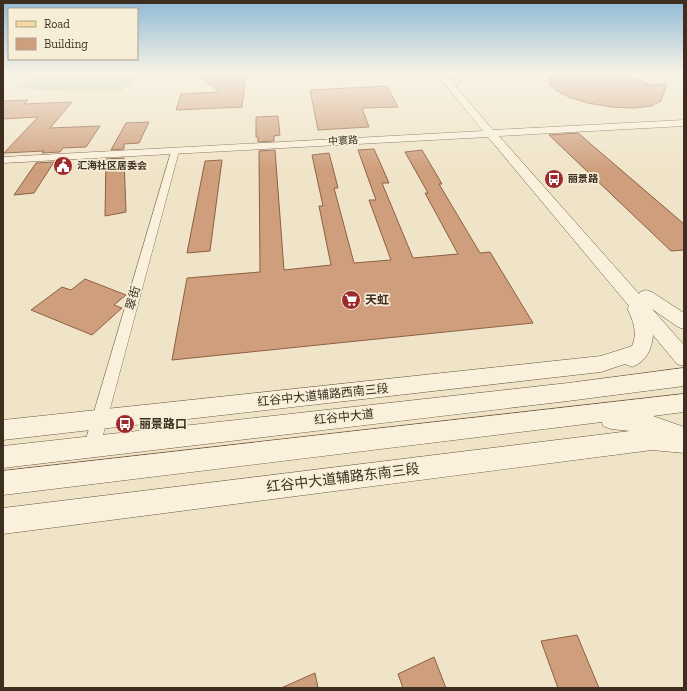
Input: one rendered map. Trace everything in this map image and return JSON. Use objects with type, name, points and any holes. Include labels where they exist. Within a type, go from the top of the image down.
[{"type":"street","points":[[469,104],[639,296],[684,358]]},
{"type":"street","points":[[477,104],[495,133]]},
{"type":"street","name":"中寰路","points":[[3,160],[684,123]]},
{"type":"street","name":"翠街","points":[[92,446],[175,151]]},
{"type":"street","points":[[639,296],[684,330]]},
{"type":"street","points":[[568,392],[600,379],[620,368],[640,351],[644,342],[639,296]]},
{"type":"street","name":"红谷中大道辅路西南三段","points":[[3,430],[601,364],[640,351]]},
{"type":"street","name":"红谷中大道","points":[[3,456],[568,392],[684,377]]},
{"type":"street","name":"红谷中大道","points":[[3,483],[684,403]]},
{"type":"street","points":[[580,415],[638,422],[684,436]]},
{"type":"street","name":"红谷中大道辅路东南三段","points":[[3,521],[652,439],[684,442]]},
{"type":"building","points":[[3,104],[70,104],[50,128],[100,126],[86,147],[63,148],[60,152],[42,153],[44,151],[4,153],[38,117],[3,119]]},
{"type":"building","points":[[178,104],[242,104],[242,107],[176,110]]},
{"type":"building","points":[[313,104],[397,104],[398,107],[362,108],[369,127],[318,130]]},
{"type":"building","points":[[595,104],[655,104],[633,108]]},
{"type":"building","points":[[278,116],[280,135],[274,136],[274,141],[258,142],[258,137],[256,137],[256,117]]},
{"type":"building","points":[[149,122],[139,143],[124,144],[124,149],[111,150],[126,123]]},
{"type":"building","points":[[578,133],[684,224],[684,250],[671,251],[549,135]]},
{"type":"building","name":"天虹","points":[[374,149],[389,183],[382,183],[413,258],[458,254],[425,193],[428,193],[405,152],[422,150],[442,184],[439,184],[480,253],[490,252],[533,323],[172,360],[187,278],[260,272],[259,151],[275,150],[284,270],[331,265],[319,206],[323,206],[312,155],[329,153],[338,188],[334,188],[354,263],[391,260],[369,200],[376,200],[358,150]]},
{"type":"building","points":[[124,158],[126,212],[105,216],[106,159]]},
{"type":"building","points":[[222,160],[210,251],[187,253],[205,161]]},
{"type":"building","points":[[54,162],[34,193],[14,195],[36,163]]},
{"type":"building","points":[[85,279],[126,295],[114,305],[122,308],[92,335],[31,310],[62,287],[71,290]]},
{"type":"building","points":[[577,635],[599,688],[558,688],[541,641]]},
{"type":"building","points":[[434,657],[446,688],[403,688],[398,674]]},
{"type":"building","points":[[315,673],[318,688],[281,688]]},
{"type":"place","name":"汇海社区居委会","points":[[63,166]]},
{"type":"place","name":"丽景路","points":[[554,179]]},
{"type":"place","name":"天虹","points":[[351,300]]},
{"type":"place","name":"丽景路口","points":[[125,424]]}]
